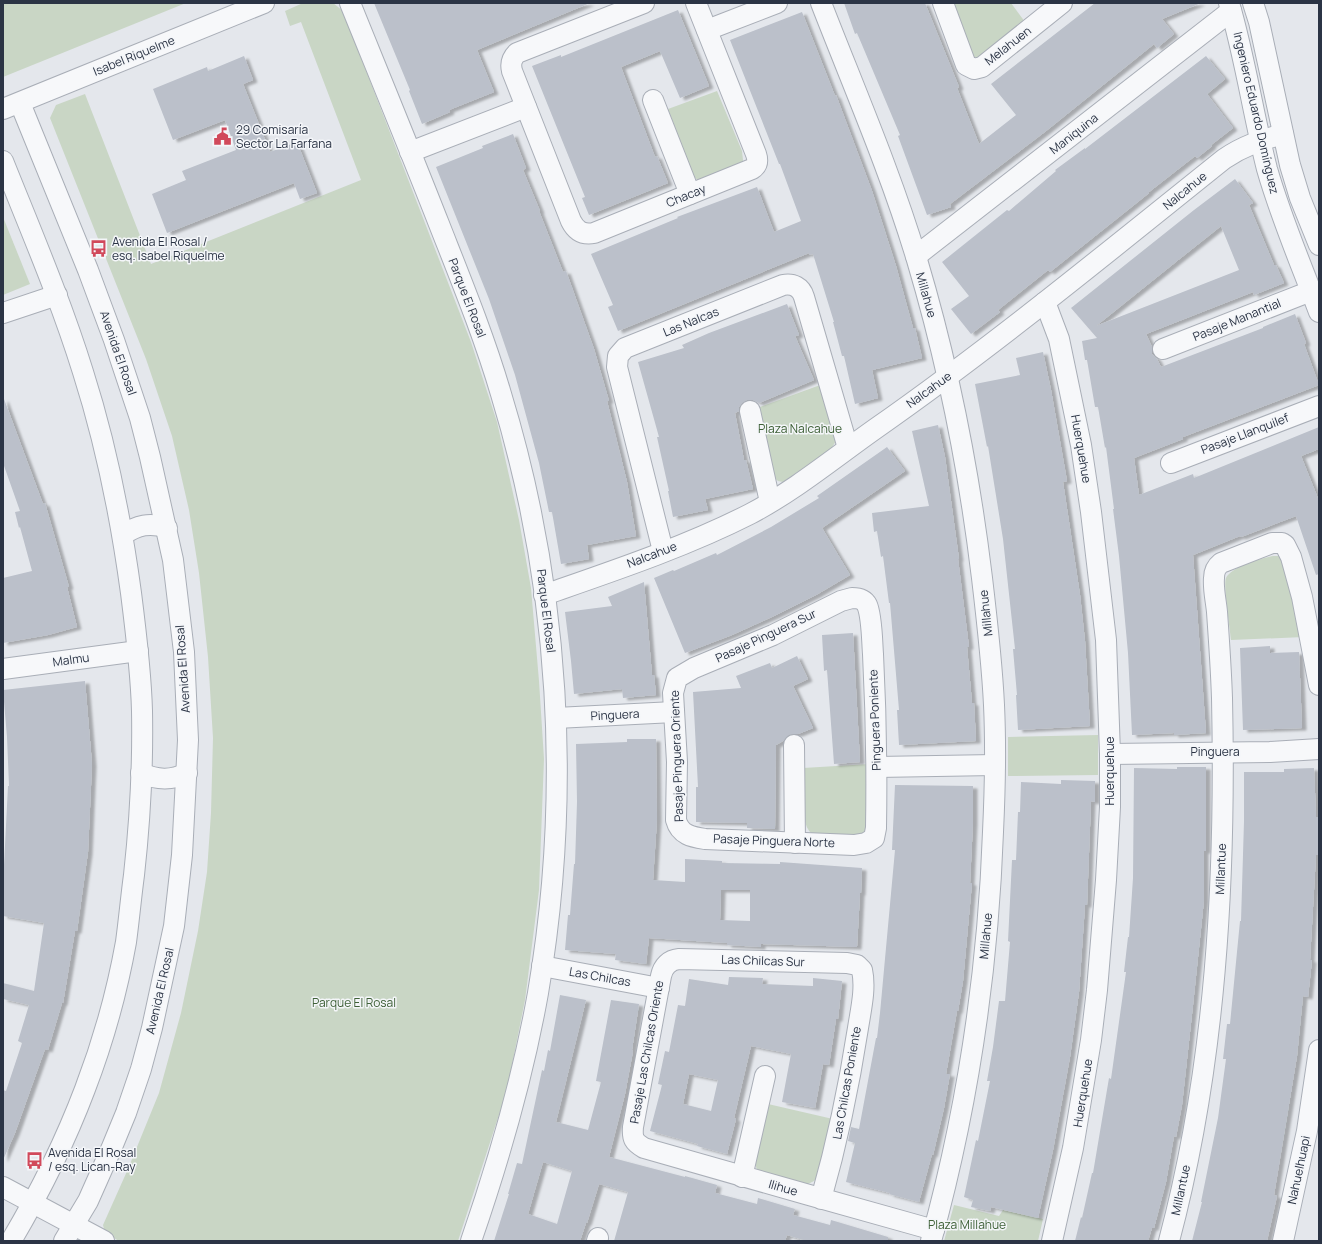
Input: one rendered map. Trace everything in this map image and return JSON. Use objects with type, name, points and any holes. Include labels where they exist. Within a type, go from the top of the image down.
[{"type":"street","name":"Isabel Riquelme","points":[[12,106],[264,3]]},
{"type":"street","name":"Parque El Rosal","points":[[350,3],[473,310],[502,396],[517,451],[527,496],[544,594],[552,659],[556,718],[556,831],[552,884],[542,966],[530,1035],[512,1106],[501,1147],[471,1241]]},
{"type":"street","name":"Chacay","points":[[644,3],[517,53],[512,58],[511,66],[526,107],[571,221],[574,227],[580,232],[589,234],[594,233],[752,169],[756,165],[758,161],[756,154],[696,3]]},
{"type":"street","points":[[707,30],[777,3]]},
{"type":"street","name":"Millahue","points":[[821,3],[876,145],[916,256],[934,319],[970,490],[980,562],[992,673],[995,765],[991,881],[981,991],[971,1063],[957,1135],[932,1236]]},
{"type":"street","name":"Melahuen","points":[[943,3],[966,65],[974,69],[982,67],[1062,3]]},
{"type":"street","name":"Ingeniero Eduardo Domínguez","points":[[1253,3],[1259,22],[1295,182],[1319,245]]},
{"type":"street","name":"Maniquina","points":[[916,256],[1230,7]]},
{"type":"street","name":"Ingeniero Eduardo Domínguez","points":[[1230,7],[1260,140],[1280,210],[1319,312]]},
{"type":"street","points":[[653,100],[690,194]]},
{"type":"street","name":"Avenida El Rosal","points":[[12,106],[88,270],[114,340],[140,418],[167,528],[173,560],[184,652],[188,740],[187,773],[179,887],[174,926],[152,1028],[141,1069],[126,1113],[88,1201],[69,1233]]},
{"type":"street","points":[[410,152],[526,107]]},
{"type":"street","name":"Nalcahue","points":[[544,594],[664,551],[733,522],[770,502],[947,377],[1045,302],[1224,159],[1242,148],[1260,140],[1283,134]]},
{"type":"street","points":[[3,161],[56,295],[82,368],[95,413],[123,535],[138,651],[142,710],[141,773],[137,842],[126,940],[118,980],[109,1016],[86,1086],[67,1135],[45,1181],[10,1241]]},
{"type":"street","name":"Las Nalcas","points":[[664,551],[617,367],[618,356],[625,348],[783,285],[796,286],[802,292],[804,297],[848,448]]},
{"type":"street","name":"Pasaje Manantial","points":[[1163,349],[1311,291]]},
{"type":"street","points":[[3,313],[56,295]]},
{"type":"street","name":"Huerquehue","points":[[1045,302],[1059,339],[1081,445],[1091,512],[1106,640],[1110,754],[1110,807],[1106,880],[1096,998],[1074,1148],[1052,1241]]},
{"type":"street","name":"Pasaje Llanquilef","points":[[1171,462],[1319,406]]},
{"type":"street","points":[[750,411],[770,502]]},
{"type":"street","points":[[123,535],[131,529],[141,525],[158,525],[167,528]]},
{"type":"street","name":"Millantue","points":[[1169,1241],[1189,1154],[1195,1119],[1213,986],[1220,907],[1223,752],[1218,628],[1214,578],[1216,567],[1227,560],[1272,543],[1282,543],[1285,545],[1291,557],[1302,597],[1319,685]]},
{"type":"street","name":"Pasaje Pinguera Sur","points":[[675,682],[677,678],[685,673],[773,635],[842,601],[852,598],[861,600]]},
{"type":"street","name":"Pinguera Poniente","points":[[861,600],[864,601],[867,606],[871,632],[878,767],[876,828],[874,838],[870,841]]},
{"type":"street","name":"Malmu","points":[[3,669],[138,651]]},
{"type":"street","name":"Pasaje Pinguera Oriente","points":[[675,682],[673,693],[677,762],[676,820],[680,829]]},
{"type":"street","name":"Pinguera","points":[[556,718],[674,712]]},
{"type":"street","points":[[794,745],[794,843]]},
{"type":"street","name":"Pinguera","points":[[1110,754],[1270,752],[1319,749]]},
{"type":"street","points":[[878,767],[995,765]]},
{"type":"street","points":[[141,773],[152,778],[163,779],[180,777],[187,773]]},
{"type":"street","name":"Pasaje Pinguera Norte","points":[[680,829],[683,833],[697,838],[860,845],[870,841]]},
{"type":"street","name":"Las Chilcas Sur","points":[[667,963],[679,959],[847,963],[860,967]]},
{"type":"street","name":"Pasaje Las Chilcas Oriente","points":[[635,1141],[633,1138],[633,1127],[662,973],[667,963]]},
{"type":"street","name":"Las Chilcas","points":[[542,966],[659,988]]},
{"type":"street","name":"Las Chilcas Poniente","points":[[821,1199],[837,1140],[855,1044],[864,980],[860,967]]},
{"type":"street","name":"Nahuelhuapi","points":[[1283,1241],[1307,1131],[1319,1050]]},
{"type":"street","points":[[742,1177],[765,1076]]},
{"type":"street","name":"Ilihue","points":[[635,1141],[644,1148],[821,1199],[932,1236]]},
{"type":"street","points":[[3,1187],[32,1203],[69,1233],[104,1241]]},
{"type":"green space","points":[[3,3],[186,3],[3,77]]},
{"type":"green space","name":"Parque El Rosal","points":[[303,3],[333,3],[343,11],[471,342],[497,422],[519,520],[531,588],[544,759],[539,890],[525,1000],[507,1090],[458,1241],[119,1241],[105,1233],[103,1225],[159,1093],[181,1013],[198,931],[207,872],[211,813],[213,738],[208,657],[199,573],[189,510],[172,436],[146,359],[50,118],[56,105],[85,94],[151,264],[361,180],[301,22],[290,26],[285,11]]},
{"type":"green space","points":[[951,3],[1011,3],[1025,22],[979,58],[974,57],[971,54]]},
{"type":"green space","points":[[717,91],[742,151],[743,162],[699,181],[694,177],[668,109]]},
{"type":"green space","points":[[3,217],[30,284],[3,295]]},
{"type":"green space","name":"Plaza Nalcahue","points":[[823,384],[836,441],[831,449],[783,482],[778,481],[773,477],[757,408]]},
{"type":"green space","points":[[1279,556],[1282,558],[1304,637],[1231,640],[1226,598],[1226,578],[1234,570],[1240,567],[1254,561]]},
{"type":"green space","points":[[1098,735],[1098,775],[1008,776],[1008,737]]},
{"type":"green space","points":[[870,764],[869,829],[863,837],[815,835],[810,832],[806,825],[805,818],[803,768]]},
{"type":"green space","points":[[768,1104],[833,1119],[818,1176],[814,1181],[806,1185],[757,1170],[754,1159]]},
{"type":"green space","name":"Plaza Millahue","points":[[954,1205],[999,1216],[1003,1210],[1043,1219],[1038,1241],[944,1241]]},
{"type":"building","points":[[374,3],[590,3],[477,50],[494,92],[449,110],[450,112],[422,124],[409,91],[410,90]]},
{"type":"building","points":[[844,3],[925,3],[959,87],[957,88],[979,144],[1016,115],[991,84],[1095,3],[1201,3],[1162,19],[1174,34],[1157,48],[1154,44],[1046,131],[950,204],[951,207],[927,215],[898,136],[900,135],[857,33],[855,34]]},
{"type":"building","points":[[678,10],[709,86],[680,98],[660,51],[621,67],[655,157],[657,156],[668,183],[589,215],[582,198],[585,197],[532,66],[561,55],[561,57]]},
{"type":"building","points":[[802,12],[835,96],[836,95],[872,191],[896,266],[913,328],[915,328],[922,358],[872,370],[878,398],[855,404],[844,356],[842,356],[834,322],[813,254],[809,255],[809,253],[618,331],[608,307],[613,305],[591,254],[678,218],[677,217],[757,187],[774,232],[801,221],[780,164],[730,40]]},
{"type":"building","points":[[244,56],[253,80],[243,84],[270,152],[297,142],[317,193],[300,199],[294,183],[167,233],[152,194],[186,180],[182,171],[236,150],[225,120],[173,140],[153,89],[207,67],[208,71]]},
{"type":"building","points":[[1206,56],[1225,79],[1207,94],[1233,128],[1197,158],[1195,156],[1149,192],[1050,272],[1048,270],[998,310],[1000,312],[971,334],[951,309],[969,296],[942,262],[1007,210],[1009,211],[1056,171],[1055,170],[1085,149]]},
{"type":"building","points":[[513,134],[526,168],[523,170],[563,272],[566,271],[594,349],[609,401],[607,401],[627,482],[636,536],[587,545],[589,559],[561,564],[552,512],[549,512],[539,463],[515,375],[489,299],[436,167]]},
{"type":"building","points":[[1235,179],[1253,203],[1249,205],[1274,265],[1276,265],[1284,283],[1254,295],[1253,292],[1146,334],[1152,347],[1152,354],[1157,359],[1161,367],[1263,328],[1295,314],[1319,385],[1183,437],[1183,439],[1134,458],[1139,495],[1193,474],[1194,478],[1319,427],[1319,449],[1301,456],[1319,501],[1319,574],[1316,575],[1296,516],[1193,555],[1206,733],[1132,735],[1128,653],[1114,509],[1106,447],[1105,448],[1098,407],[1095,407],[1087,360],[1085,360],[1082,341],[1097,338],[1071,308]],"holes":[[[1221,226],[1239,270],[1096,326]]]},
{"type":"building","points":[[787,304],[799,335],[795,336],[814,380],[759,403],[753,400],[747,400],[742,403],[739,407],[739,411],[735,413],[744,460],[746,460],[753,489],[705,499],[708,510],[673,517],[657,437],[659,437],[638,362],[684,348],[682,345],[709,333]]},
{"type":"building","points":[[1043,352],[1067,481],[1063,482],[1080,595],[1085,641],[1090,726],[1018,730],[1013,649],[1015,649],[1003,539],[988,446],[987,447],[975,384],[1020,375],[1016,358]]},
{"type":"building","points":[[4,399],[43,504],[45,503],[69,587],[67,587],[77,627],[48,635],[3,643],[3,578],[32,571],[15,512],[20,511],[3,463]]},
{"type":"building","points":[[938,425],[945,457],[959,559],[969,647],[967,647],[972,703],[974,703],[976,741],[899,745],[897,710],[899,710],[890,603],[883,556],[881,557],[877,531],[874,532],[872,513],[929,506],[912,431]]},
{"type":"building","points":[[887,447],[905,471],[822,528],[850,575],[816,595],[774,616],[732,635],[685,653],[654,578],[716,553],[717,555],[771,527],[819,498],[817,496]]},
{"type":"building","points":[[644,582],[652,675],[654,675],[656,695],[623,698],[622,689],[574,694],[565,612],[612,606],[608,597]]},
{"type":"building","points":[[853,633],[860,762],[834,764],[827,670],[824,671],[822,635]]},
{"type":"building","points":[[1270,646],[1270,653],[1299,652],[1302,728],[1243,730],[1240,648]]},
{"type":"building","points":[[797,656],[808,679],[793,686],[813,728],[798,734],[789,735],[776,745],[775,829],[747,828],[747,823],[696,822],[696,787],[698,787],[693,692],[741,688],[736,676],[770,663],[772,668]]},
{"type":"building","points":[[85,681],[92,764],[88,852],[77,931],[75,931],[63,1003],[48,1050],[45,1049],[15,1133],[3,1160],[3,1090],[6,1091],[22,1043],[18,1041],[29,1005],[3,999],[3,983],[34,991],[44,923],[3,916],[3,885],[9,786],[3,690]]},
{"type":"building","points":[[627,739],[656,739],[657,819],[653,880],[685,882],[685,859],[722,861],[722,863],[780,864],[780,862],[862,868],[857,947],[761,944],[761,947],[727,945],[727,943],[649,938],[646,964],[615,960],[616,954],[565,950],[575,864],[577,802],[576,744],[627,742]],"holes":[[[721,890],[750,890],[750,921],[720,920]]]},
{"type":"building","points":[[1177,767],[1206,767],[1206,851],[1204,851],[1204,900],[1193,1005],[1182,1105],[1176,1137],[1174,1136],[1166,1182],[1154,1228],[1152,1228],[1148,1241],[1075,1241],[1093,1173],[1109,1078],[1111,1079],[1126,972],[1124,972],[1129,937],[1133,878],[1134,768],[1177,769]]},
{"type":"building","points":[[1314,768],[1316,817],[1318,817],[1318,855],[1316,855],[1310,960],[1312,960],[1308,997],[1303,996],[1297,1056],[1274,1195],[1277,1196],[1267,1241],[1192,1241],[1202,1202],[1218,1118],[1226,1059],[1223,1059],[1227,1024],[1230,1024],[1241,921],[1244,772],[1284,772],[1284,769]]},
{"type":"building","points":[[1061,780],[1095,781],[1095,802],[1091,801],[1087,905],[1085,905],[1079,992],[1070,1057],[1053,1150],[1038,1218],[991,1207],[990,1211],[971,1207],[973,1200],[964,1197],[976,1140],[978,1141],[990,1081],[987,1081],[999,1001],[1005,1001],[1010,942],[1008,941],[1012,860],[1016,860],[1021,782],[1061,784]]},
{"type":"building","points":[[895,785],[973,786],[970,883],[972,883],[963,981],[946,1074],[950,1074],[944,1108],[933,1155],[932,1154],[919,1202],[846,1182],[855,1143],[848,1141],[851,1127],[859,1129],[877,1038],[895,850],[892,850]]},
{"type":"building","points":[[729,977],[763,978],[762,984],[813,986],[813,978],[842,981],[838,1019],[836,1019],[829,1065],[823,1064],[815,1108],[782,1102],[791,1054],[751,1046],[727,1154],[697,1146],[698,1144],[650,1131],[662,1085],[658,1084],[665,1051],[669,1052],[678,1005],[685,1006],[689,979],[728,985]],"holes":[[[689,1074],[718,1080],[711,1111],[683,1104]]]},
{"type":"building","points":[[560,995],[586,1000],[556,1122],[588,1130],[601,1082],[596,1081],[611,1000],[639,1004],[633,1051],[625,1094],[609,1157],[717,1185],[715,1193],[757,1204],[758,1198],[795,1209],[793,1215],[830,1225],[831,1220],[888,1237],[888,1241],[807,1241],[787,1235],[785,1241],[614,1241],[628,1192],[599,1184],[580,1241],[494,1241],[517,1163],[522,1164],[542,1070],[544,1071],[548,1050],[550,1051]],"holes":[[[543,1162],[572,1171],[557,1224],[528,1214]]]},
{"type":"place","name":"29 Comisaría Sector La Farfana","points":[[223,137]]},
{"type":"place","name":"Avenida El Rosal / esq. Isabel Riquelme","points":[[99,249]]},
{"type":"place","name":"Avenida El Rosal / esq. Lican-Ray","points":[[35,1160]]}]
